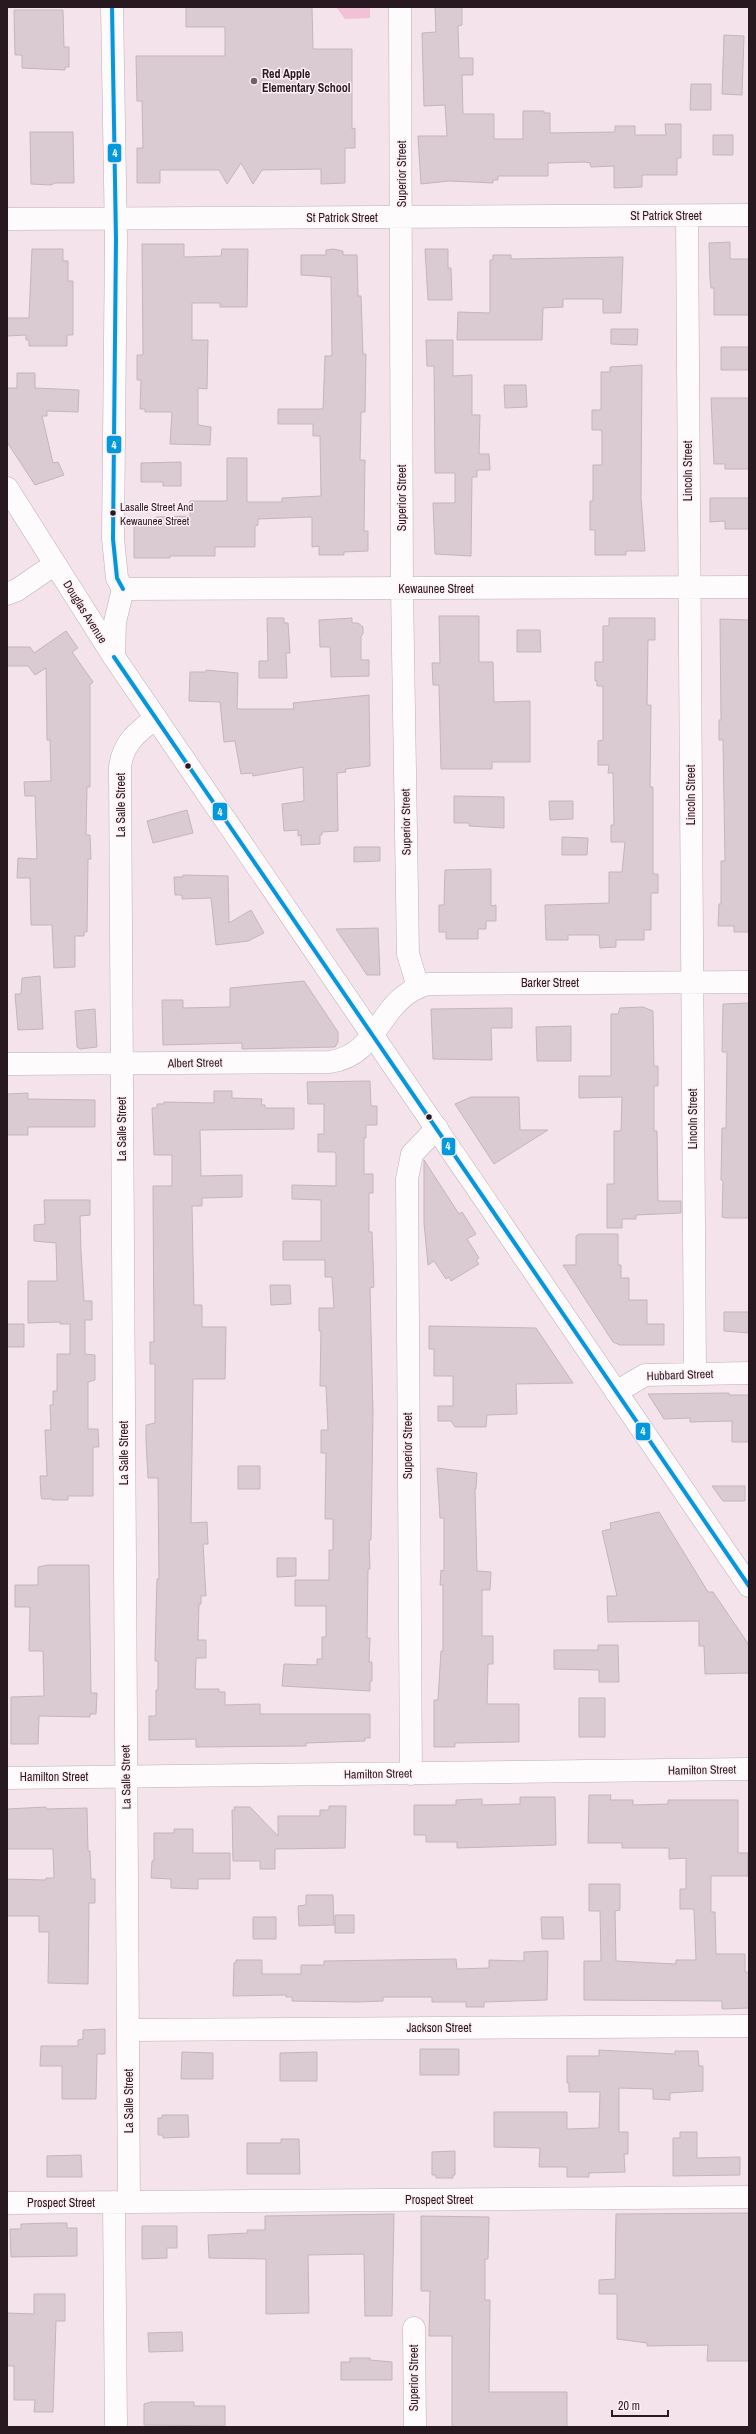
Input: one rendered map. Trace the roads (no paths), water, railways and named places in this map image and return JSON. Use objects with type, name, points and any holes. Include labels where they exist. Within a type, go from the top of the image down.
[{"type":"street","points":[[112,7],[115,218],[114,539],[117,578],[123,589],[115,622],[114,657]]},
{"type":"street","name":"Superior Street","points":[[400,7],[402,218],[402,589],[408,954],[418,987]]},
{"type":"street","name":"St Patrick Street","points":[[7,219],[749,215]]},
{"type":"street","name":"Lincoln Street","points":[[687,216],[695,1374]]},
{"type":"street","name":"Douglas Avenue","points":[[7,488],[114,657],[374,1035],[749,1586]]},
{"type":"street","points":[[7,594],[17,590],[55,564]]},
{"type":"street","name":"Kewaunee Street","points":[[123,589],[749,587]]},
{"type":"street","name":"La Salle Street","points":[[116,2427],[128,2030],[120,767],[123,751],[128,742],[156,718]]},
{"type":"street","name":"Barker Street","points":[[374,1035],[394,1004],[418,987],[439,983],[749,982]]},
{"type":"street","name":"Albert Street","points":[[7,1064],[330,1062],[354,1053],[374,1035]]},
{"type":"street","name":"Superior Street","points":[[411,1774],[407,1174],[412,1154],[437,1128]]},
{"type":"street","name":"Hubbard Street","points":[[616,1392],[636,1379],[645,1376],[749,1373]]},
{"type":"street","name":"Hamilton Street","points":[[7,1778],[749,1769]]},
{"type":"street","name":"Jackson Street","points":[[128,2030],[749,2026]]},
{"type":"street","name":"Prospect Street","points":[[7,2203],[749,2197]]},
{"type":"street","name":"Superior Street","points":[[414,2328],[415,2427]]},
{"type":"place","name":"Red Apple Elementary School","points":[[254,81]]},
{"type":"place","name":"Lasalle Street And Kewaunee Street","points":[[113,513]]}]
